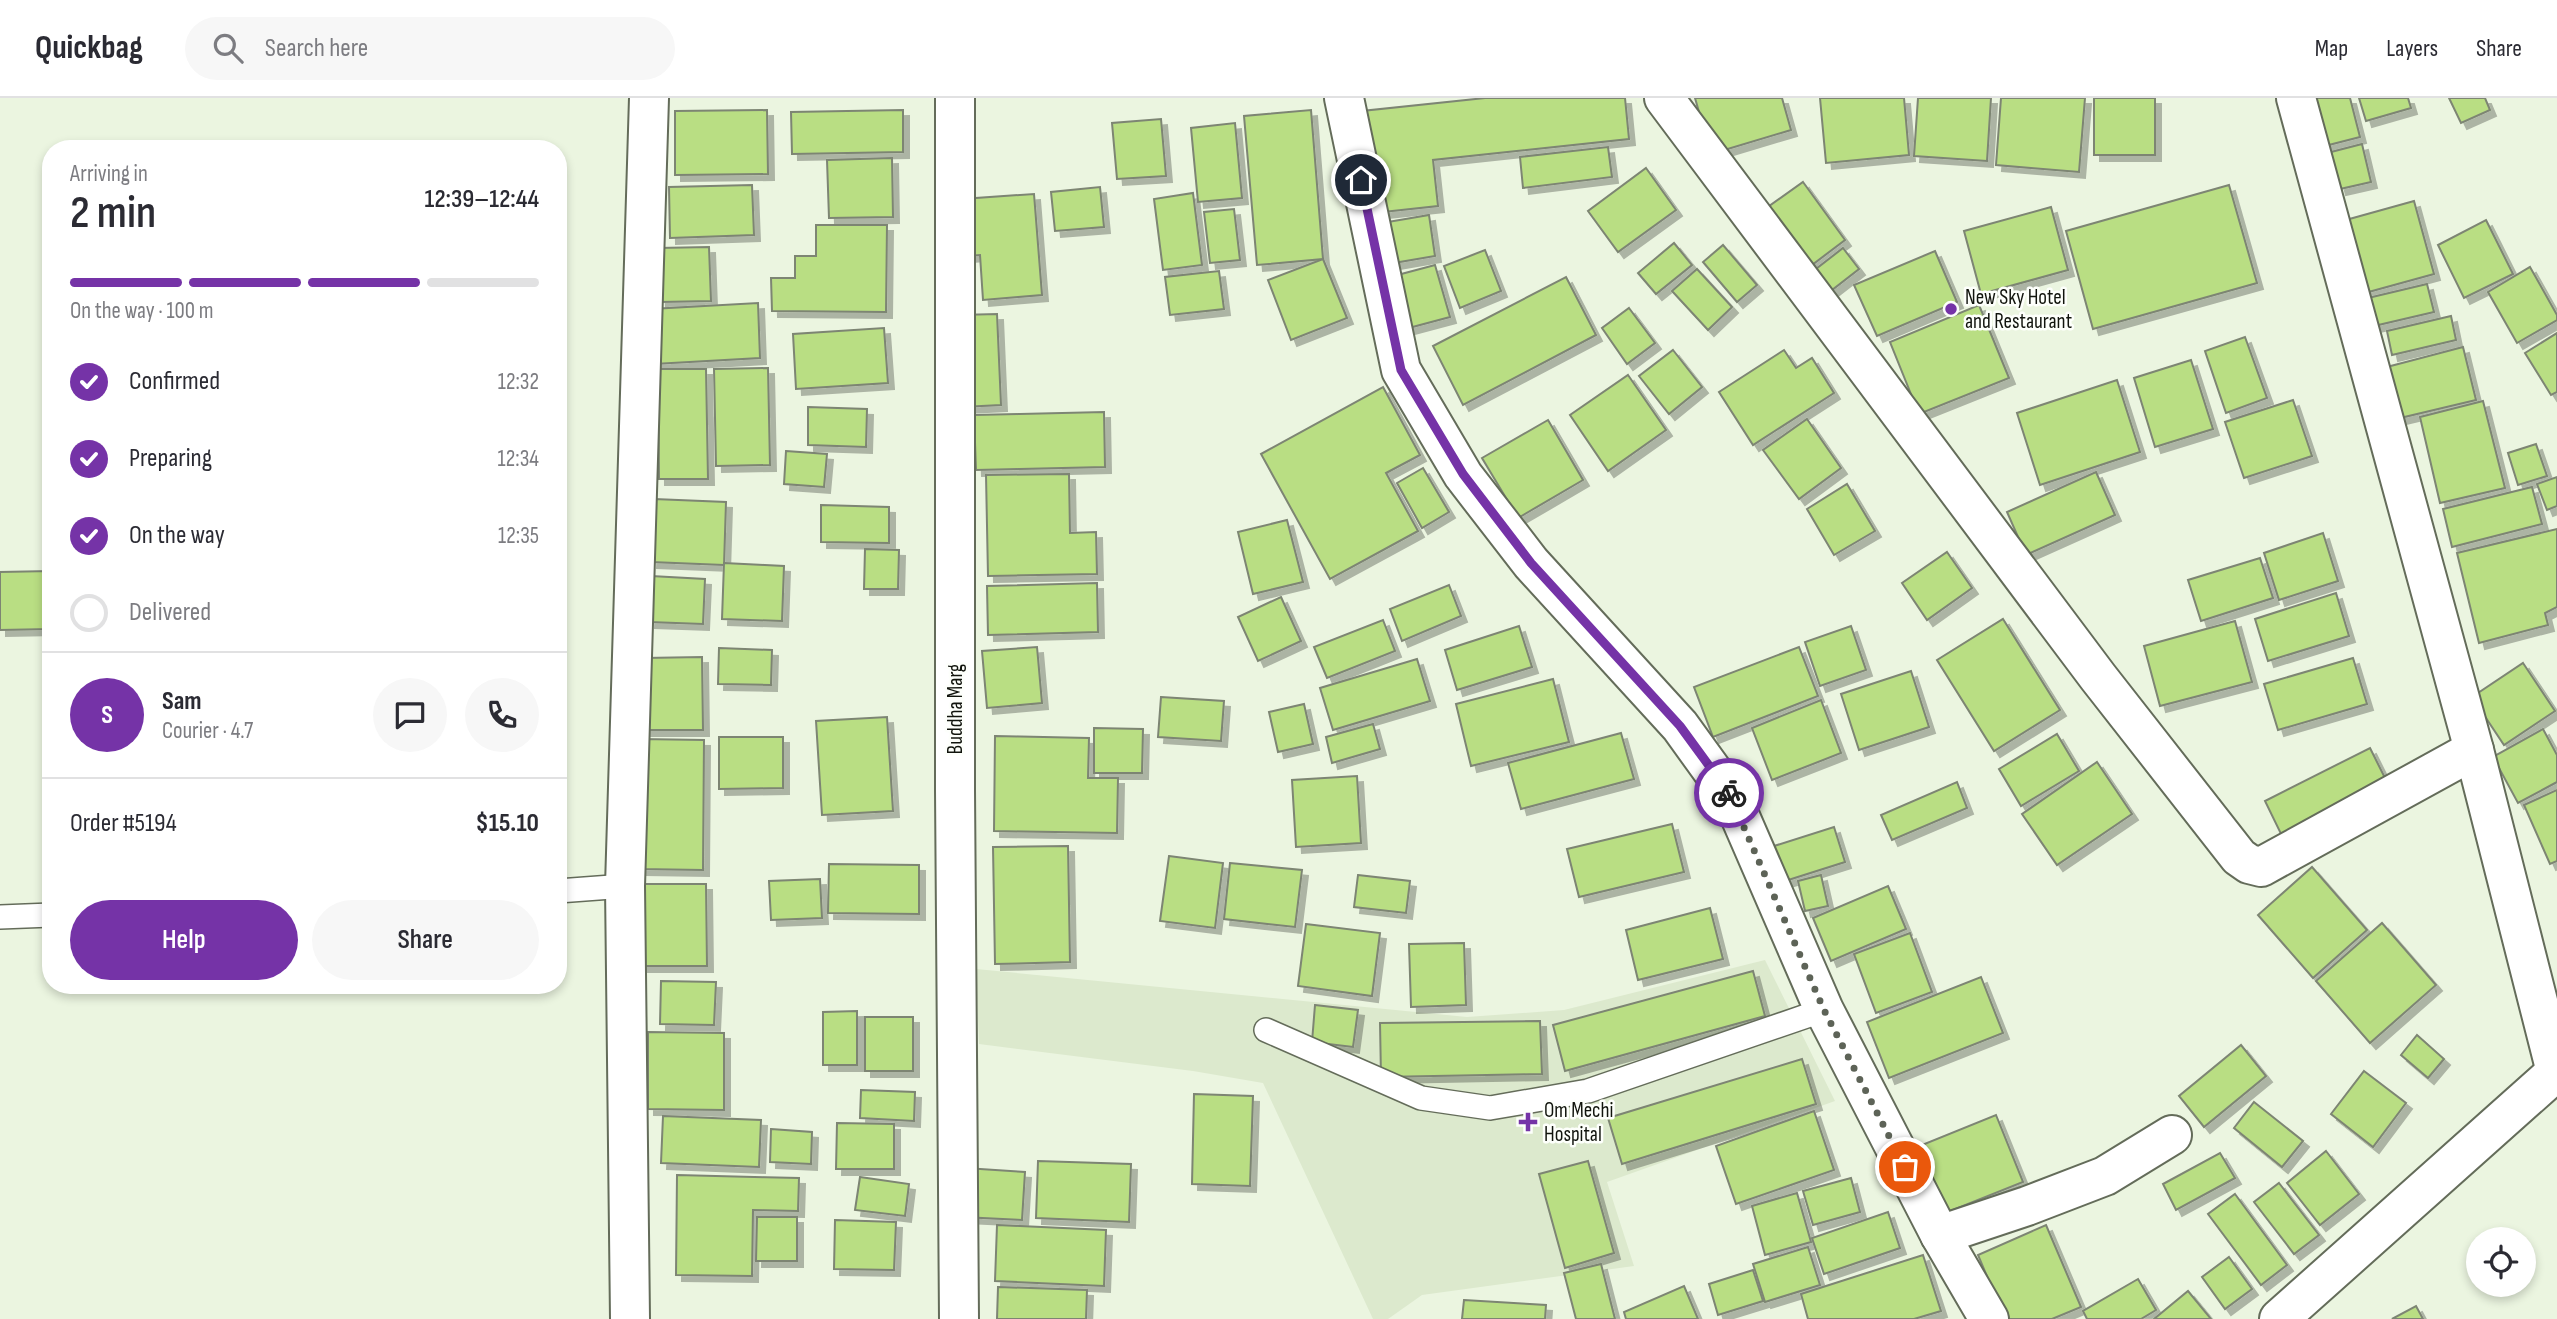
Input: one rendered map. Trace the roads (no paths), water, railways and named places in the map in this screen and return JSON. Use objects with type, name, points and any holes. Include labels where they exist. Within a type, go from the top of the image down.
[{"type":"street","points":[[629,1319],[625,886],[649,98]]},
{"type":"street","name":"Buddha Marg","points":[[955,98],[955,804],[959,1319]]},
{"type":"street","points":[[1344,98],[1401,370],[1463,474],[1493,514],[1531,563],[1680,726],[1732,798],[1824,1010],[1940,1235],[1989,1319]]},
{"type":"street","points":[[1664,98],[2098,677],[2239,857],[2249,864],[2261,867],[2474,750]]},
{"type":"street","points":[[2279,1319],[2557,1073],[2474,750],[2296,98]]},
{"type":"street","points":[[1940,1235],[2105,1176],[2172,1135]]},
{"type":"lane","points":[[567,890],[625,886]]},
{"type":"lane","points":[[0,917],[42,915]]},
{"type":"lane","points":[[1266,1030],[1421,1098],[1490,1108],[1588,1091],[1824,1010]]},
{"type":"place","name":"New Sky Hotel and Restaurant","points":[[1951,309]]},
{"type":"place","name":"Om Mechi Hospital","points":[[1528,1122]]}]
